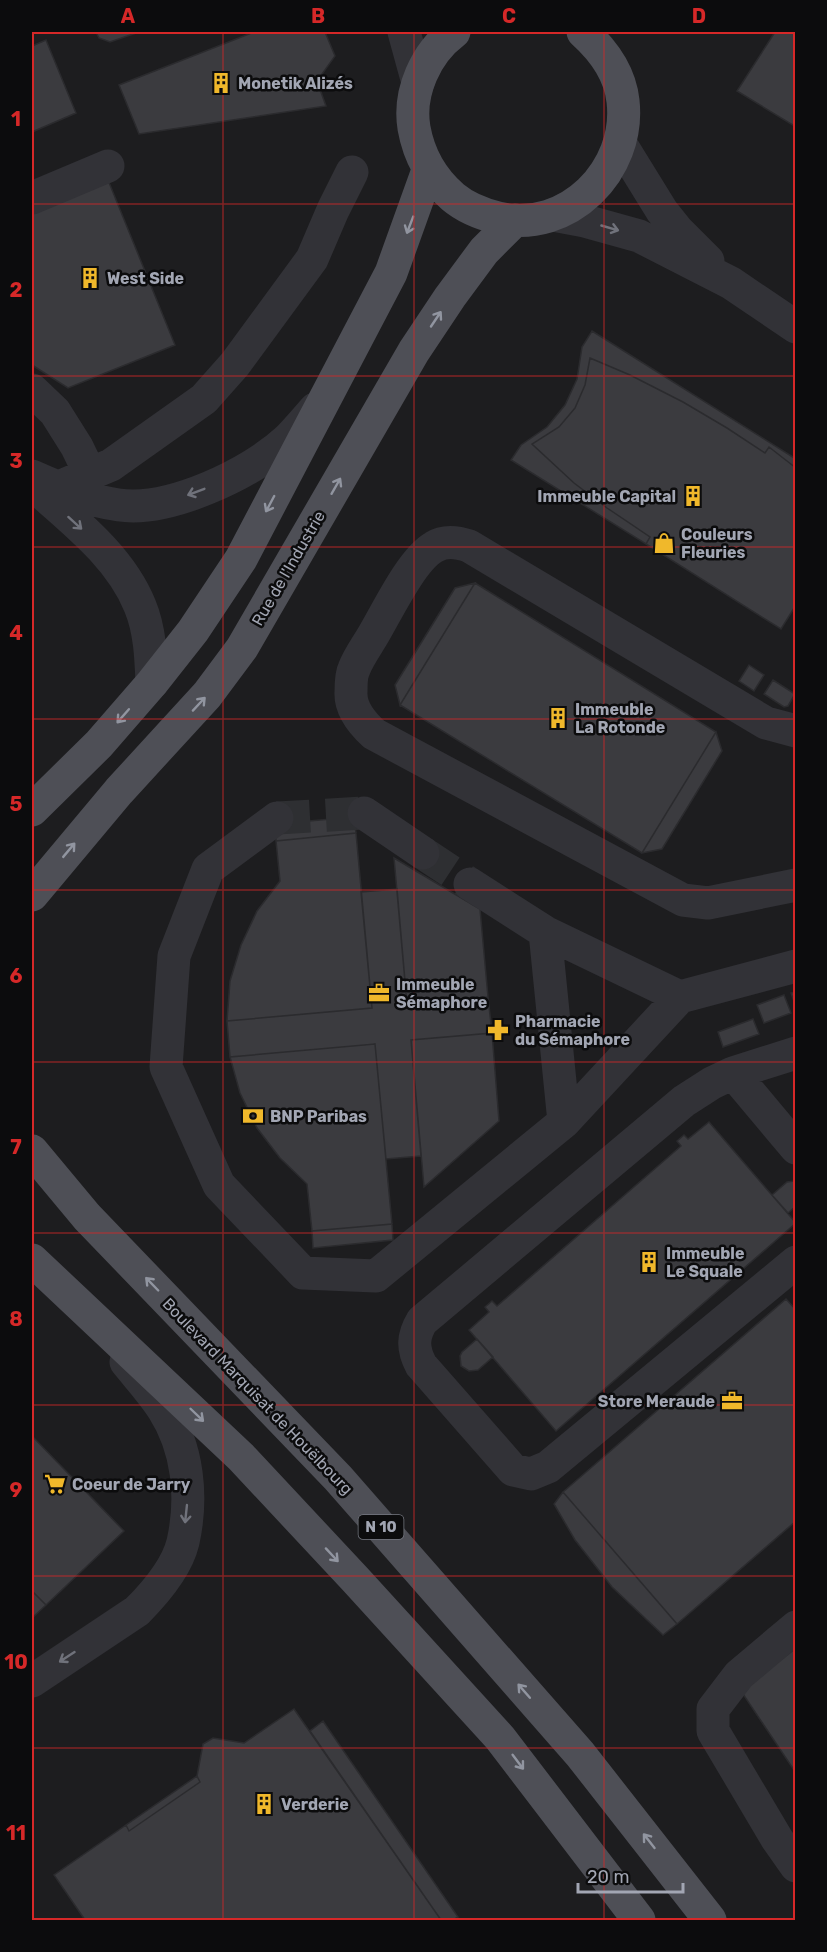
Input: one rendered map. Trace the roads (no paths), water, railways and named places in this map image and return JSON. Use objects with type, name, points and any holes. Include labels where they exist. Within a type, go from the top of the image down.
[{"type":"main road","points":[[454,32],[445,38],[430,56],[418,83],[414,101],[413,125],[418,148],[428,170],[443,189],[462,204],[483,214],[515,220],[530,220],[553,215],[579,202],[600,182],[615,157],[623,129],[623,100],[610,46],[600,47],[583,32]]},
{"type":"main road","points":[[32,810],[99,744],[152,683],[193,631],[241,559],[391,273],[428,170]]},
{"type":"main road","name":"Rue de l'Industrie","points":[[32,895],[119,791],[207,695],[242,648],[414,351],[484,251],[515,220]]},
{"type":"main road","name":"Boulevard Marquisat de Houëlbourg","points":[[32,1151],[87,1217],[338,1478],[580,1754],[710,1920]]},
{"type":"main road","points":[[32,1260],[241,1457],[500,1738],[639,1920]]},
{"type":"street","points":[[404,32],[418,83]]},
{"type":"street","points":[[620,143],[667,218],[731,283]]},
{"type":"street","points":[[32,198],[108,166]]},
{"type":"street","points":[[41,482],[90,474],[111,465],[204,399],[235,364],[312,259],[352,172]]},
{"type":"street","points":[[553,215],[639,236],[731,283],[795,327]]},
{"type":"street","points":[[32,390],[55,412],[77,447],[90,474]]},
{"type":"street","points":[[41,482],[94,500],[120,506],[142,505],[194,494],[256,462],[286,440],[327,397]]},
{"type":"street","points":[[41,482],[129,582],[146,626],[151,653],[152,683]]},
{"type":"street","points":[[795,730],[766,723],[469,546],[458,542],[446,542],[435,546],[425,553],[411,571],[353,669],[350,693],[354,709],[362,723],[374,734],[683,900],[708,903],[795,885]]},
{"type":"street","points":[[364,813],[423,853]]},
{"type":"street","points":[[277,818],[208,869],[174,956],[166,1067],[219,1185],[303,1273],[376,1276],[564,1122],[680,997],[795,966]]},
{"type":"street","points":[[470,884],[545,932],[680,997]]},
{"type":"street","points":[[545,932],[564,1122]]},
{"type":"street","points":[[795,1053],[733,1073],[684,1101],[422,1321],[416,1330],[415,1354],[421,1365],[513,1470],[531,1474],[548,1467],[795,1262]]},
{"type":"street","points":[[733,1073],[795,1148]]},
{"type":"street","points":[[32,1681],[137,1611],[149,1599],[172,1566],[183,1544],[187,1470],[177,1437],[163,1409],[78,1301]]},
{"type":"street","points":[[795,1627],[739,1675],[713,1709],[713,1731],[795,1866]]},
{"type":"tunnel","points":[[277,818],[364,813]]},
{"type":"tunnel","points":[[423,853],[470,884]]},
{"type":"place","name":"Monetik Alizés","points":[[221,83]]},
{"type":"place","name":"West Side","points":[[90,278]]},
{"type":"place","name":"Immeuble Capital","points":[[693,496]]},
{"type":"place","name":"Couleurs Fleuries","points":[[664,543]]},
{"type":"place","name":"Immeuble La Rotonde","points":[[558,718]]},
{"type":"place","name":"Immeuble Sémaphore","points":[[379,993]]},
{"type":"place","name":"Pharmacie du Sémaphore","points":[[498,1030]]},
{"type":"place","name":"BNP Paribas","points":[[253,1116]]},
{"type":"place","name":"Immeuble Le Squale","points":[[649,1262]]},
{"type":"place","name":"Store Meraude","points":[[732,1401]]},
{"type":"place","name":"Coeur de Jarry","points":[[55,1484]]},
{"type":"place","name":"Verderie","points":[[264,1804]]}]
